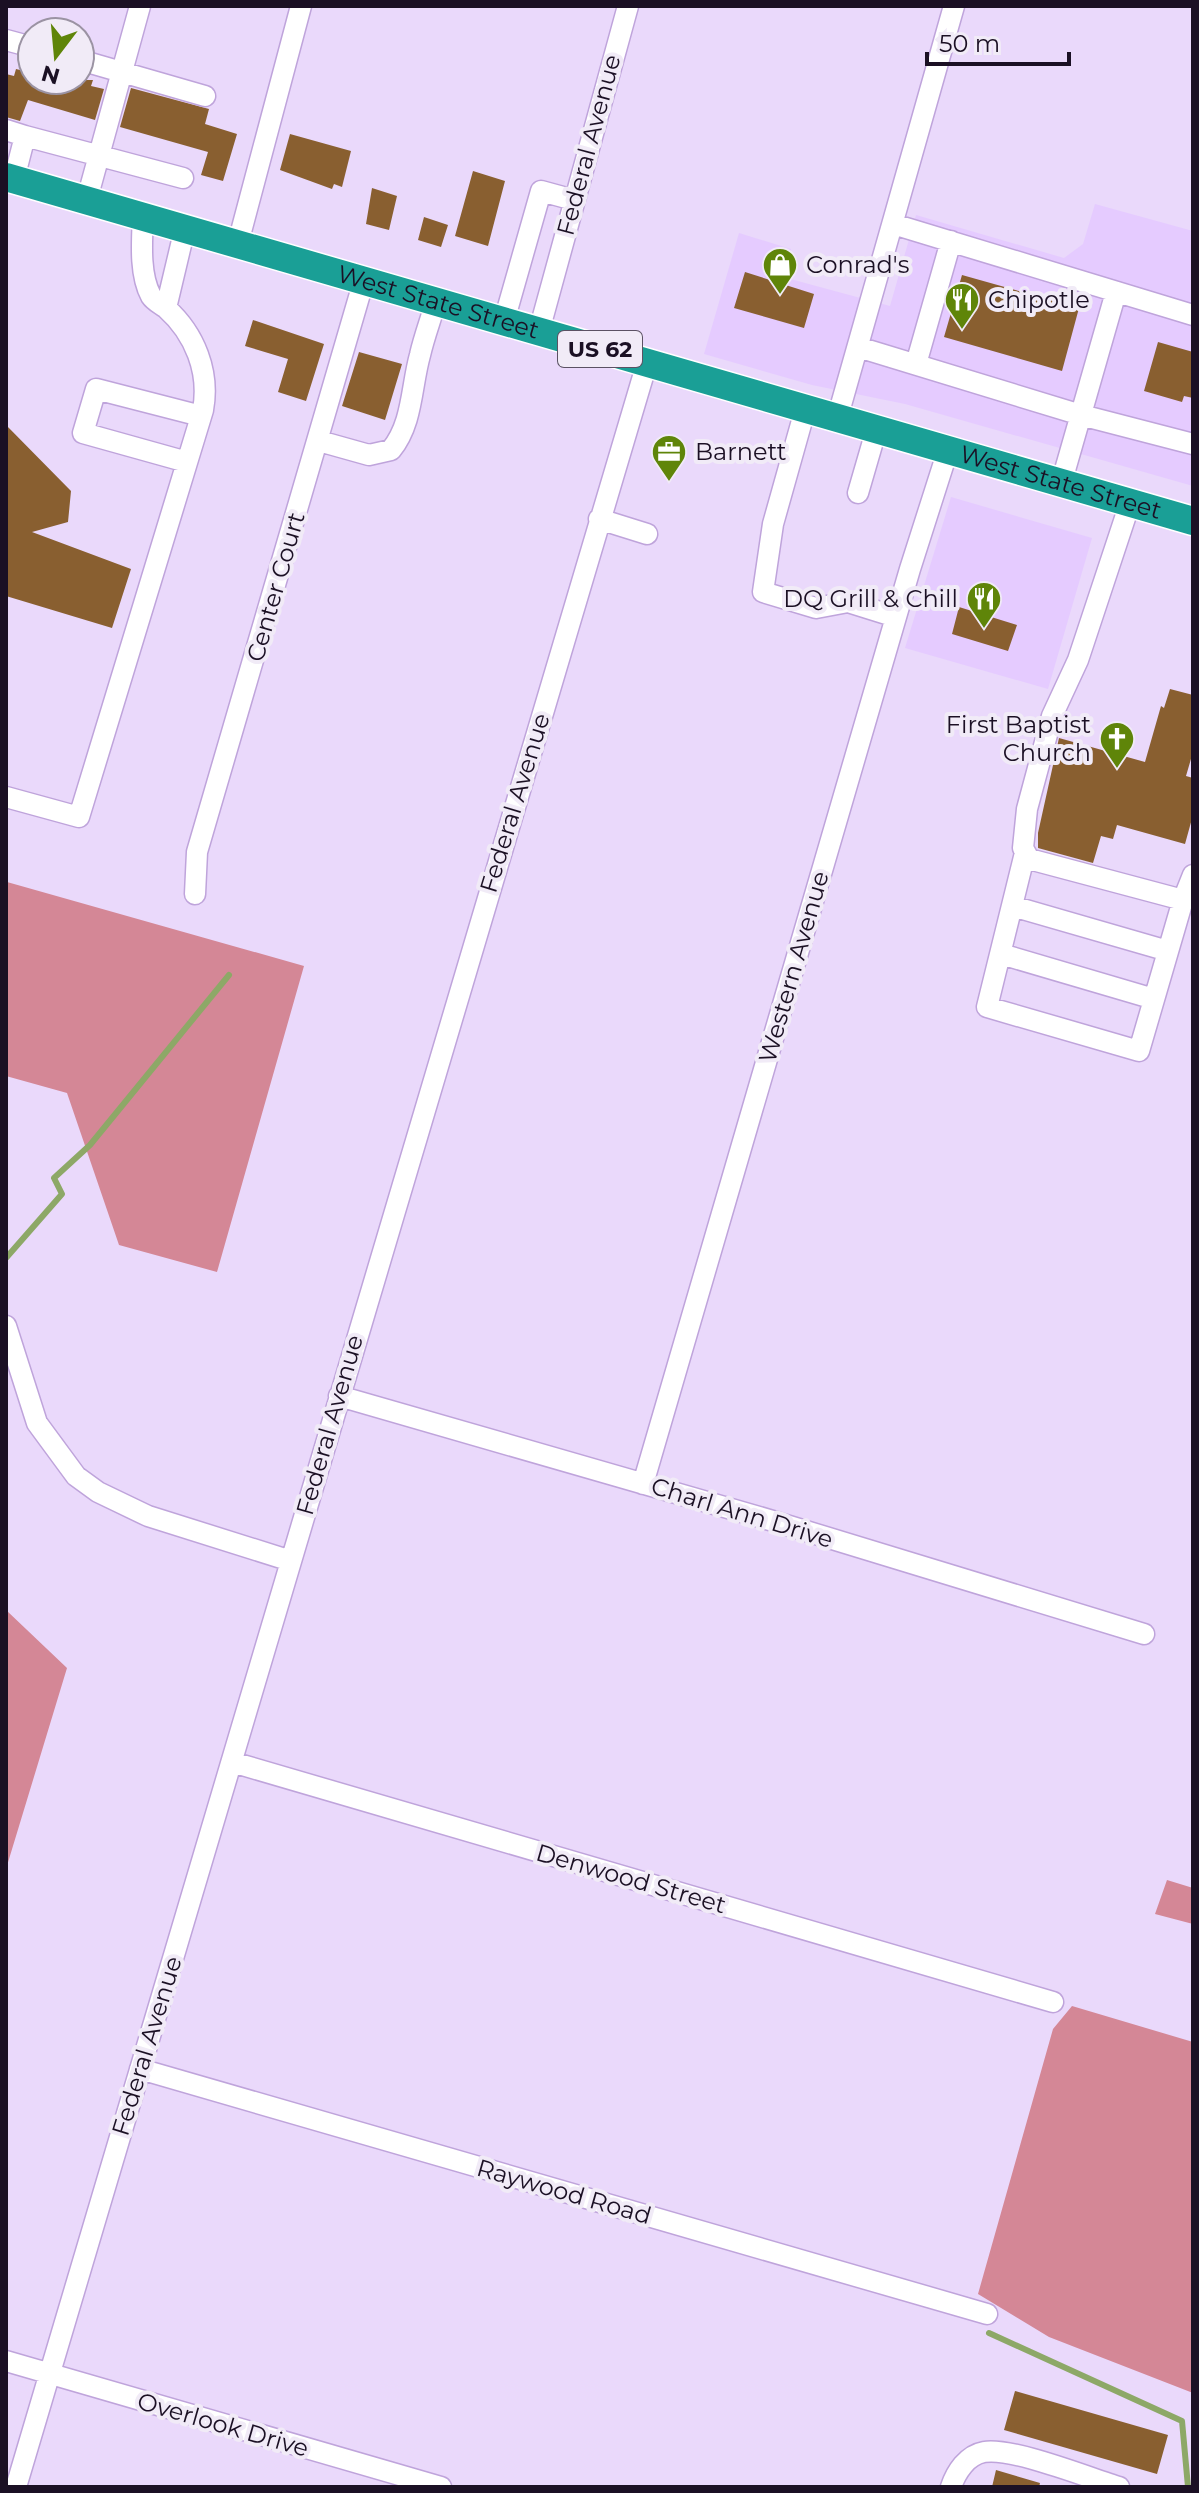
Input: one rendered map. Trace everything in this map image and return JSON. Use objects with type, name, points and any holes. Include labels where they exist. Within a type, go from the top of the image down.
[{"type":"highway","name":"West State Street","points":[[10,178],[1193,521]]},
{"type":"street","points":[[87,199],[140,6]]},
{"type":"street","points":[[238,243],[301,6]]},
{"type":"street","name":"Federal Avenue","points":[[539,331],[628,6]]},
{"type":"street","points":[[837,419],[954,6]]},
{"type":"street","points":[[96,65],[205,96]]},
{"type":"street","points":[[10,178],[16,133],[183,178]]},
{"type":"street","points":[[504,321],[541,191],[574,200]]},
{"type":"street","points":[[6,797],[79,817],[201,416],[207,389],[205,375],[195,345],[166,308],[152,297],[142,255],[143,215]]},
{"type":"street","points":[[893,224],[1193,315]]},
{"type":"street","points":[[166,308],[185,228]]},
{"type":"street","points":[[916,364],[951,241]]},
{"type":"street","points":[[518,273],[551,283]]},
{"type":"street","name":"Center Court","points":[[195,894],[197,852],[364,280]]},
{"type":"street","points":[[1061,484],[1116,292]]},
{"type":"street","points":[[319,441],[369,455],[391,450],[407,419],[419,357],[436,301]]},
{"type":"street","points":[[858,347],[1081,415],[1193,444]]},
{"type":"street","name":"Federal Avenue","points":[[16,2487],[647,363]]},
{"type":"street","points":[[187,462],[83,433],[96,389],[201,416]]},
{"type":"street","points":[[805,410],[779,498],[763,592],[816,608],[848,602],[896,617]]},
{"type":"street","points":[[858,493],[876,431]]},
{"type":"street","name":"Western Avenue","points":[[643,1484],[896,617],[948,450]]},
{"type":"street","points":[[1130,503],[1078,660],[1052,716],[1027,809],[1027,856],[987,1007],[1139,1051],[1193,875]]},
{"type":"street","points":[[599,519],[647,534]]},
{"type":"street","points":[[1027,856],[1183,900]]},
{"type":"street","points":[[1012,906],[1168,951]]},
{"type":"street","points":[[1001,954],[1154,999]]},
{"type":"street","points":[[6,1326],[37,1423],[76,1476],[98,1492],[148,1516],[291,1561]]},
{"type":"street","name":"Charl Ann Drive","points":[[339,1396],[1144,1634]]},
{"type":"street","name":"Denwood Street","points":[[232,1762],[1053,2002]]},
{"type":"street","name":"Raywood Road","points":[[140,2069],[987,2314]]},
{"type":"street","name":"Overlook Drive","points":[[6,2361],[441,2487]]},
{"type":"street","points":[[951,2487],[962,2465],[973,2456],[996,2451],[1119,2487]]},
{"type":"shaded area","points":[[1095,204],[1193,231],[1193,486],[905,404],[812,385],[704,354],[739,233],[791,249],[783,277],[890,306],[916,215],[1064,258],[1083,244]]},
{"type":"shaded area","points":[[951,497],[1092,538],[1048,689],[905,648]]},
{"type":"shaded area","points":[[7,882],[304,966],[217,1272],[119,1245],[67,1093],[6,1076]]},
{"type":"shaded area","points":[[6,1610],[67,1668],[6,1869]]},
{"type":"shaded area","points":[[1167,1880],[1193,1888],[1193,1924],[1155,1914]]},
{"type":"shaded area","points":[[1072,2006],[1193,2042],[1193,2393],[1049,2337],[978,2294],[1053,2029]]},
{"type":"building","points":[[16,69],[16,96],[96,96],[96,87],[104,89],[95,120],[28,100],[20,121],[6,117],[6,74],[14,76]]},
{"type":"building","points":[[131,88],[209,109],[205,124],[237,134],[223,181],[201,175],[208,152],[120,127]]},
{"type":"building","points":[[290,134],[351,151],[342,187],[334,184],[332,189],[280,170]]},
{"type":"building","points":[[473,171],[505,181],[488,246],[455,236]]},
{"type":"building","points":[[372,188],[397,196],[389,230],[366,224]]},
{"type":"building","points":[[424,217],[448,225],[441,247],[418,240]]},
{"type":"building","points":[[745,272],[814,294],[804,328],[734,308]]},
{"type":"building","points":[[962,275],[1079,308],[1062,371],[944,337]]},
{"type":"building","points":[[253,320],[324,344],[306,401],[278,392],[288,359],[245,346]]},
{"type":"building","points":[[1158,342],[1193,352],[1193,398],[1184,396],[1182,402],[1144,391]]},
{"type":"building","points":[[359,352],[402,364],[385,420],[342,406]]},
{"type":"building","points":[[6,425],[71,491],[68,522],[32,532],[131,569],[112,628],[6,596]]},
{"type":"building","name":"DQ Grill & Chill","points":[[959,607],[1017,625],[1008,651],[952,634]]},
{"type":"building","name":"First Baptist Church","points":[[1170,689],[1193,695],[1193,752],[1186,776],[1193,778],[1193,815],[1185,844],[1117,825],[1113,839],[1101,836],[1093,863],[1038,848],[1038,833],[1059,738],[1145,762],[1161,706],[1164,708]]},
{"type":"building","points":[[1015,2391],[1168,2435],[1157,2474],[1004,2430]]},
{"type":"building","points":[[996,2470],[1040,2483],[1039,2487],[992,2487]]},
{"type":"waterway","points":[[6,1258],[62,1194],[54,1178],[90,1145],[229,975]]},
{"type":"waterway","points":[[989,2333],[1182,2421],[1188,2487]]},
{"type":"place","name":"Conrad's","points":[[780,296]]},
{"type":"place","name":"Chipotle","points":[[962,331]]},
{"type":"place","name":"Barnett","points":[[669,483]]},
{"type":"place","name":"DQ Grill & Chill","points":[[984,630]]},
{"type":"place","name":"First Baptist Church","points":[[1117,770]]}]
